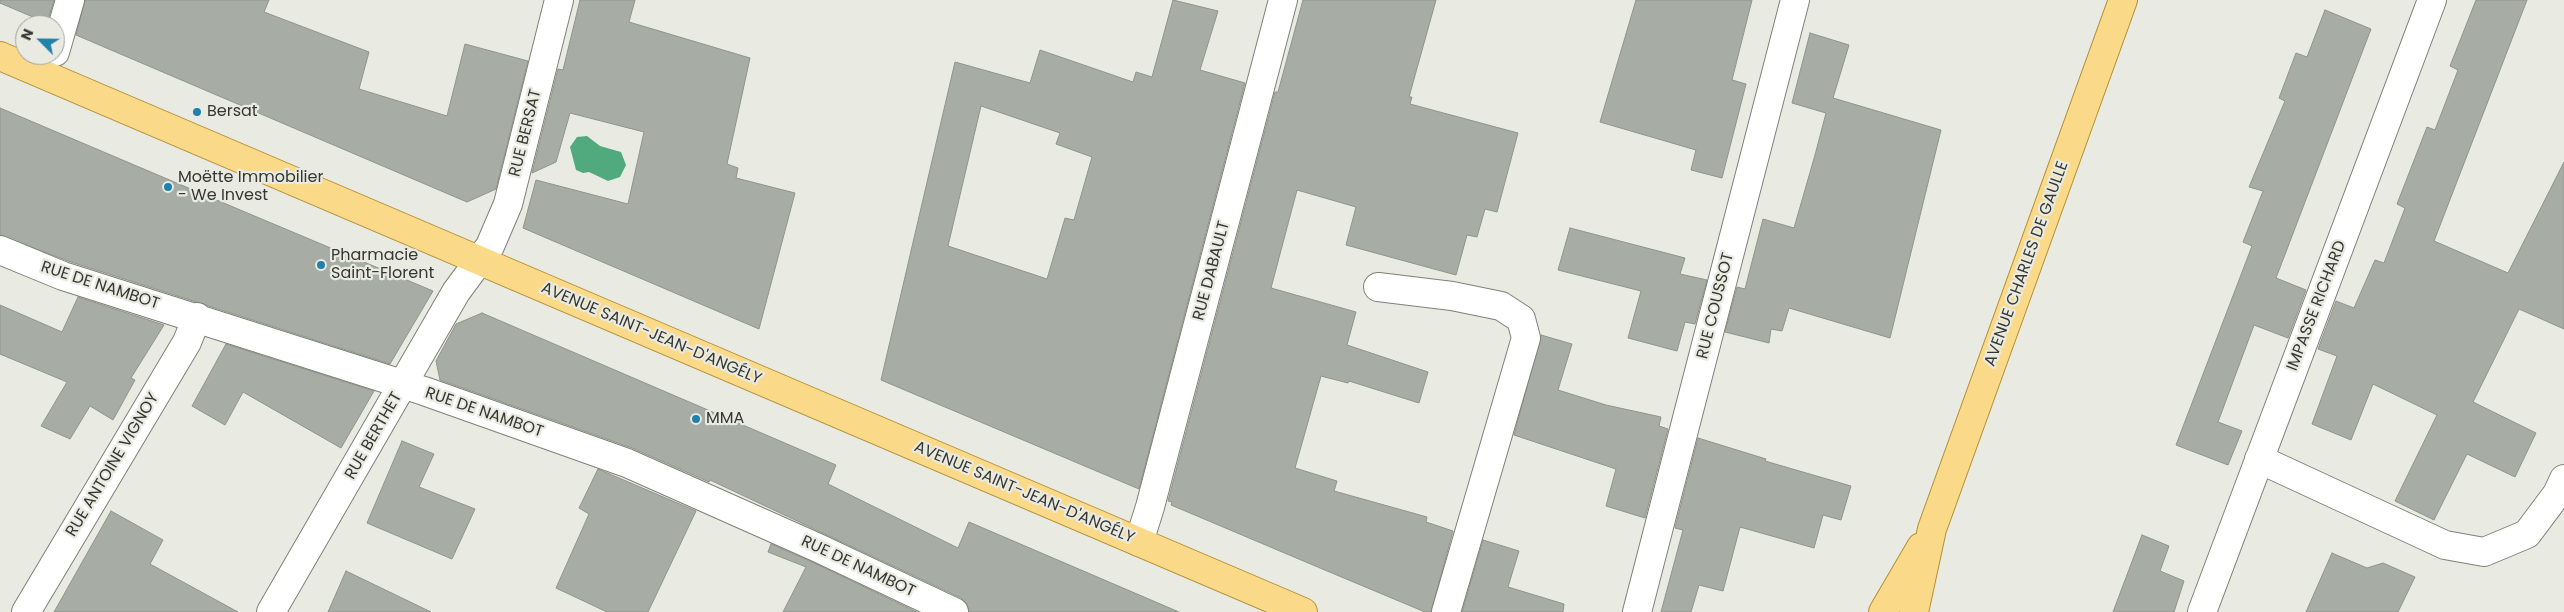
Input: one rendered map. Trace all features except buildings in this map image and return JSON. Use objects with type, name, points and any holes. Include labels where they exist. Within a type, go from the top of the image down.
[{"type":"main road","name":"AVENUE CHARLES DE GAULLE","points":[[1914,612],[1932,529],[2123,0]]},
{"type":"main road","name":"AVENUE SAINT-JEAN-D'ANGÉLY","points":[[0,56],[15,57]]},
{"type":"main road","name":"AVENUE SAINT-JEAN-D'ANGÉLY","points":[[61,65],[479,260],[1303,612]]},
{"type":"main road","name":"AVENUE CHARLES DE GAULLE","points":[[1884,612],[1888,600],[1932,529]]},
{"type":"street","points":[[65,17],[70,0]]},
{"type":"street","name":"RUE BERSAT","points":[[479,260],[490,246],[508,204],[559,0]]},
{"type":"street","name":"RUE DABAULT","points":[[1139,542],[1150,507],[1283,0]]},
{"type":"street","name":"RUE COUSSOT","points":[[1637,612],[1795,0]]},
{"type":"street","name":"IMPASSE RICHARD","points":[[2202,612],[2432,0]]},
{"type":"street","name":"RUE DE NAMBOT","points":[[0,250],[63,276],[404,384],[627,463],[816,546],[954,612]]},
{"type":"street","name":"RUE BERTHET","points":[[271,612],[456,292],[479,260]]},
{"type":"street","points":[[1378,287],[1452,296],[1501,306],[1521,319],[1526,338],[1446,612]]},
{"type":"street","name":"RUE ANTOINE VIGNOY","points":[[26,612],[186,342],[197,317]]},
{"type":"street","points":[[2259,459],[2445,545],[2484,552],[2527,534],[2557,494],[2564,479]]},
{"type":"shaded area","points":[[587,136],[600,146],[621,152],[626,165],[620,177],[608,181],[589,172],[583,173],[576,170],[570,147],[577,137]]},
{"type":"place","name":"Bersat","points":[[197,112]]},
{"type":"place","name":"Moëtte Immobilier - We Invest","points":[[168,187]]},
{"type":"place","name":"Pharmacie Saint-Florent","points":[[321,265]]},
{"type":"place","name":"MMA","points":[[696,419]]}]
